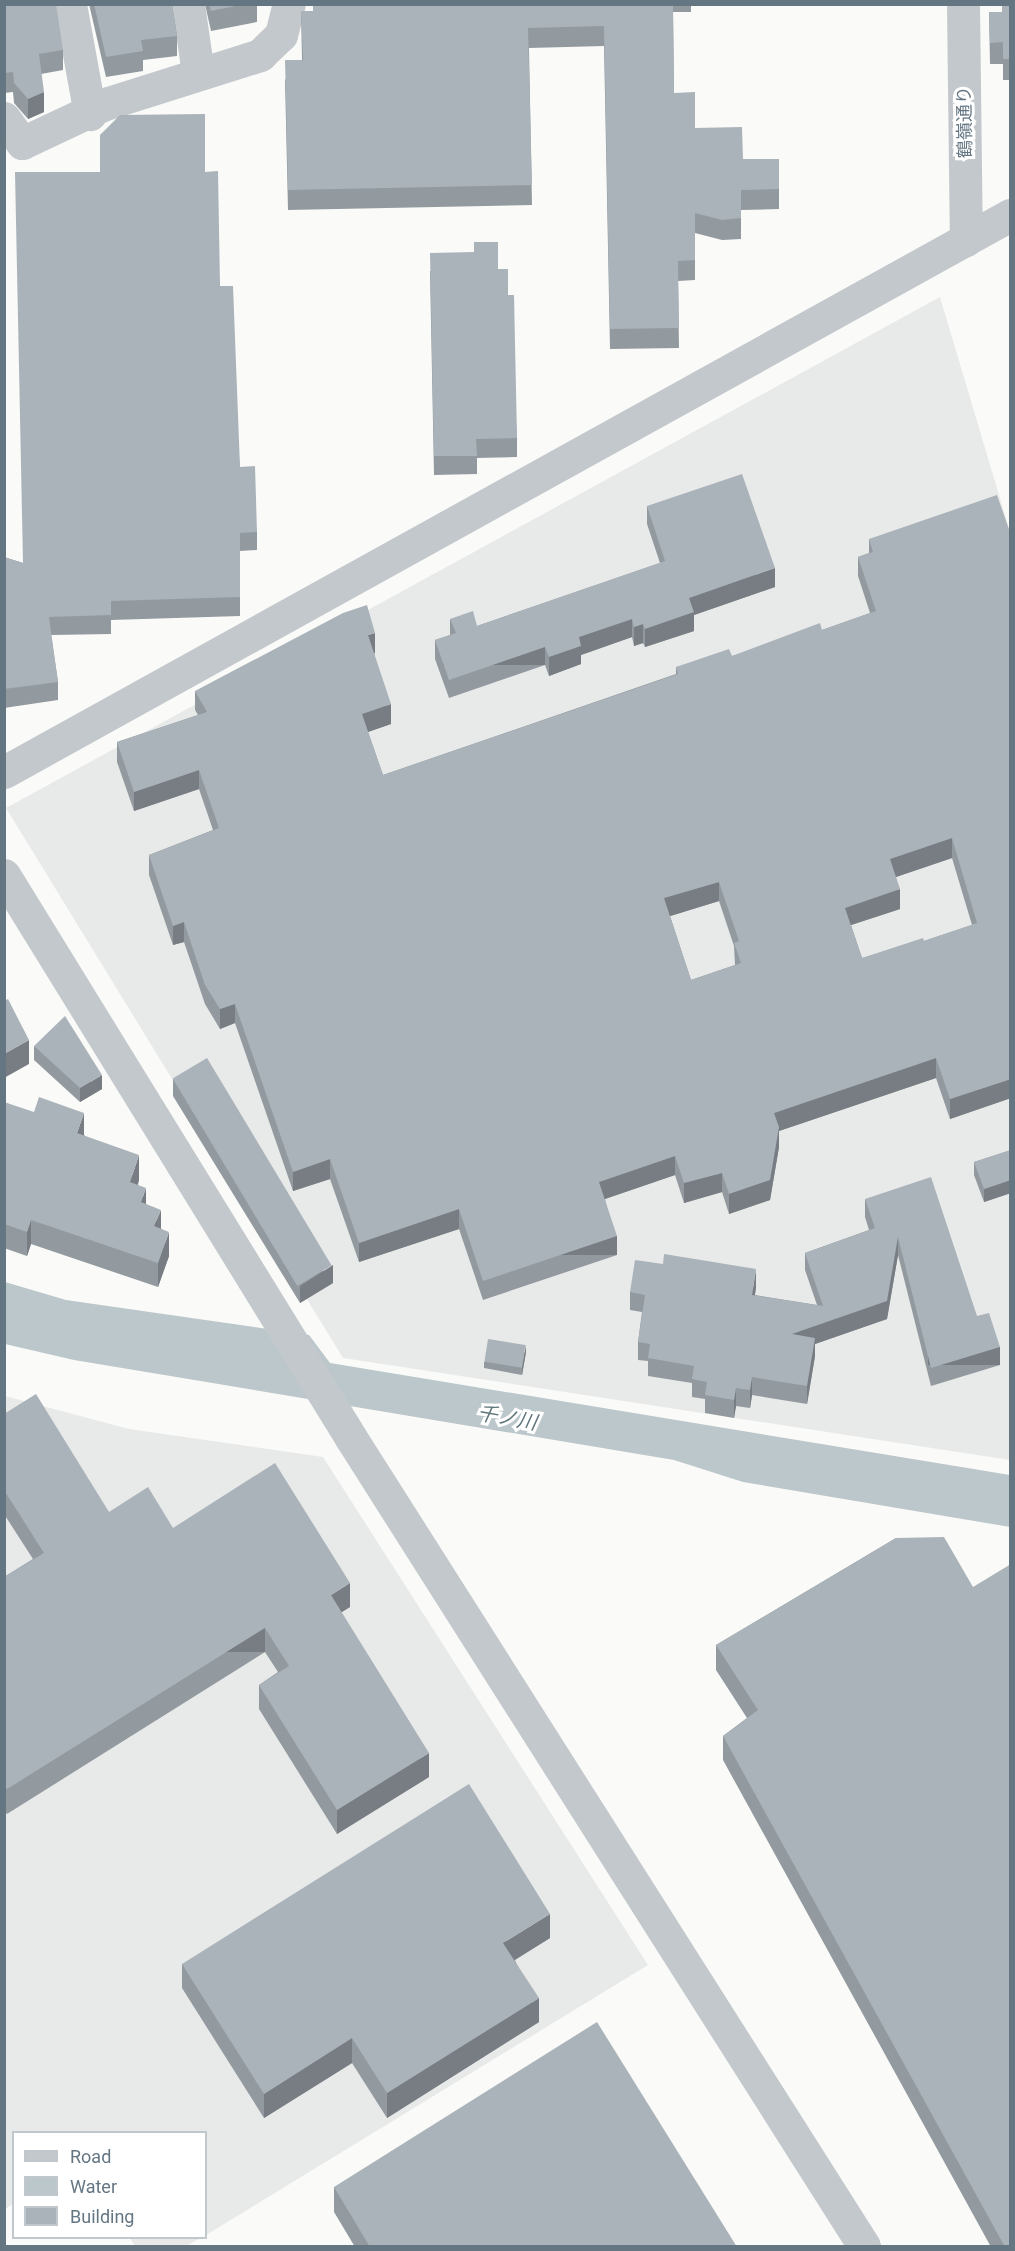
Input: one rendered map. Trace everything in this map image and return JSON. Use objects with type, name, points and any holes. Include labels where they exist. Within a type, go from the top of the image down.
[{"type":"street","points":[[70,4],[90,114]]},
{"type":"street","points":[[188,4],[198,73]]},
{"type":"street","points":[[4,118],[22,143],[90,114],[105,104],[260,55],[281,35],[289,4]]},
{"type":"street","name":"鶴嶺通り","points":[[963,4],[966,240]]},
{"type":"street","points":[[4,772],[1011,215]]},
{"type":"street","points":[[4,875],[265,1294],[351,1438],[864,2247]]},
{"type":"shaded area","points":[[940,297],[1010,532],[1010,1460],[343,1358],[6,808]]},
{"type":"shaded area","points":[[5,1396],[129,1429],[323,1457],[648,1965],[207,2234],[207,2131],[12,2131],[12,2205],[5,2209]]},
{"type":"shaded area","points":[[131,2239],[199,2239],[186,2246],[135,2246]]},
{"type":"water","name":"千ノ川","points":[[5,1282],[66,1300],[309,1335],[330,1363],[1010,1475],[1010,1527],[743,1482],[674,1460],[74,1360],[5,1344]]},
{"type":"building","points":[[4,4],[56,4],[63,50],[39,54],[44,92],[28,99],[14,83],[13,72],[4,73]]},
{"type":"building","points":[[94,4],[172,4],[177,36],[141,40],[143,51],[106,57]]},
{"type":"building","points":[[209,4],[245,4],[211,11]]},
{"type":"building","points":[[313,4],[673,4],[674,93],[695,92],[695,128],[742,127],[743,159],[779,159],[779,189],[741,190],[741,218],[722,220],[695,213],[695,260],[678,261],[679,328],[610,329],[604,26],[528,28],[532,185],[288,190],[285,60],[303,60],[301,11],[313,11]]},
{"type":"building","points":[[1002,4],[1011,4],[1011,59],[1003,59],[1003,42],[990,43],[989,12],[1002,12]]},
{"type":"building","points":[[205,114],[205,172],[218,171],[220,286],[233,286],[240,467],[255,466],[257,532],[240,533],[240,597],[111,601],[111,615],[49,617],[58,682],[4,689],[4,557],[23,563],[15,172],[100,172],[100,135],[120,115]]},
{"type":"building","points":[[474,242],[498,242],[498,269],[508,269],[508,295],[514,295],[517,438],[476,439],[477,456],[434,456],[430,253],[474,252]]},
{"type":"building","points":[[742,474],[775,568],[689,598],[694,612],[645,629],[643,624],[634,627],[632,619],[579,637],[581,646],[549,657],[545,647],[449,680],[435,640],[456,633],[450,619],[473,611],[477,626],[665,561],[647,506]]},
{"type":"building","points":[[997,495],[1011,535],[1011,1079],[950,1099],[936,1058],[774,1113],[779,1127],[770,1180],[729,1194],[722,1173],[684,1183],[675,1156],[599,1182],[617,1236],[483,1281],[459,1209],[359,1243],[330,1159],[293,1172],[235,1004],[220,1009],[205,985],[184,922],[173,926],[149,855],[219,828],[199,770],[134,792],[117,742],[207,712],[195,691],[343,613],[367,605],[375,633],[368,635],[391,704],[362,714],[383,775],[678,674],[676,667],[729,649],[732,656],[820,623],[822,630],[876,611],[858,557],[873,552],[869,539]],"holes":[[[952,838],[977,923],[862,958],[845,908],[900,889],[890,859]],[[719,882],[739,941],[734,943],[741,963],[691,980],[664,898]]]},
{"type":"building","points":[[8,999],[29,1040],[4,1054],[4,1001]]},
{"type":"building","points":[[65,1016],[102,1075],[80,1088],[34,1046]]},
{"type":"building","points":[[207,1058],[332,1265],[297,1286],[173,1079]]},
{"type":"building","points":[[39,1097],[84,1113],[77,1133],[139,1155],[130,1182],[146,1188],[141,1202],[161,1210],[154,1226],[169,1232],[158,1263],[31,1220],[27,1232],[4,1224],[4,1102],[34,1112]]},
{"type":"building","points":[[1011,1150],[1011,1180],[984,1189],[974,1162]]},
{"type":"building","points":[[931,1177],[977,1316],[989,1313],[1000,1347],[931,1368],[898,1237],[887,1301],[792,1334],[815,1338],[807,1386],[752,1377],[750,1390],[736,1388],[734,1400],[705,1395],[707,1382],[692,1379],[694,1366],[648,1358],[650,1344],[638,1342],[645,1295],[630,1292],[635,1260],[663,1264],[664,1254],[756,1269],[752,1295],[823,1306],[805,1253],[875,1228],[865,1199]]},
{"type":"building","points":[[488,1339],[526,1345],[522,1368],[484,1362]]},
{"type":"building","points":[[36,1394],[109,1512],[148,1487],[173,1528],[275,1463],[350,1583],[331,1595],[429,1753],[337,1810],[259,1685],[289,1666],[265,1628],[7,1789],[4,1785],[4,1577],[44,1553],[4,1490],[4,1414]]},
{"type":"building","points":[[944,1537],[973,1587],[1011,1564],[1011,2247],[1005,2247],[723,1736],[758,1710],[716,1645],[896,1538]]},
{"type":"building","points":[[469,1784],[550,1914],[503,1943],[539,1998],[387,2093],[352,2038],[264,2094],[182,1964]]},
{"type":"building","points":[[597,2022],[737,2247],[370,2247],[334,2187]]}]
